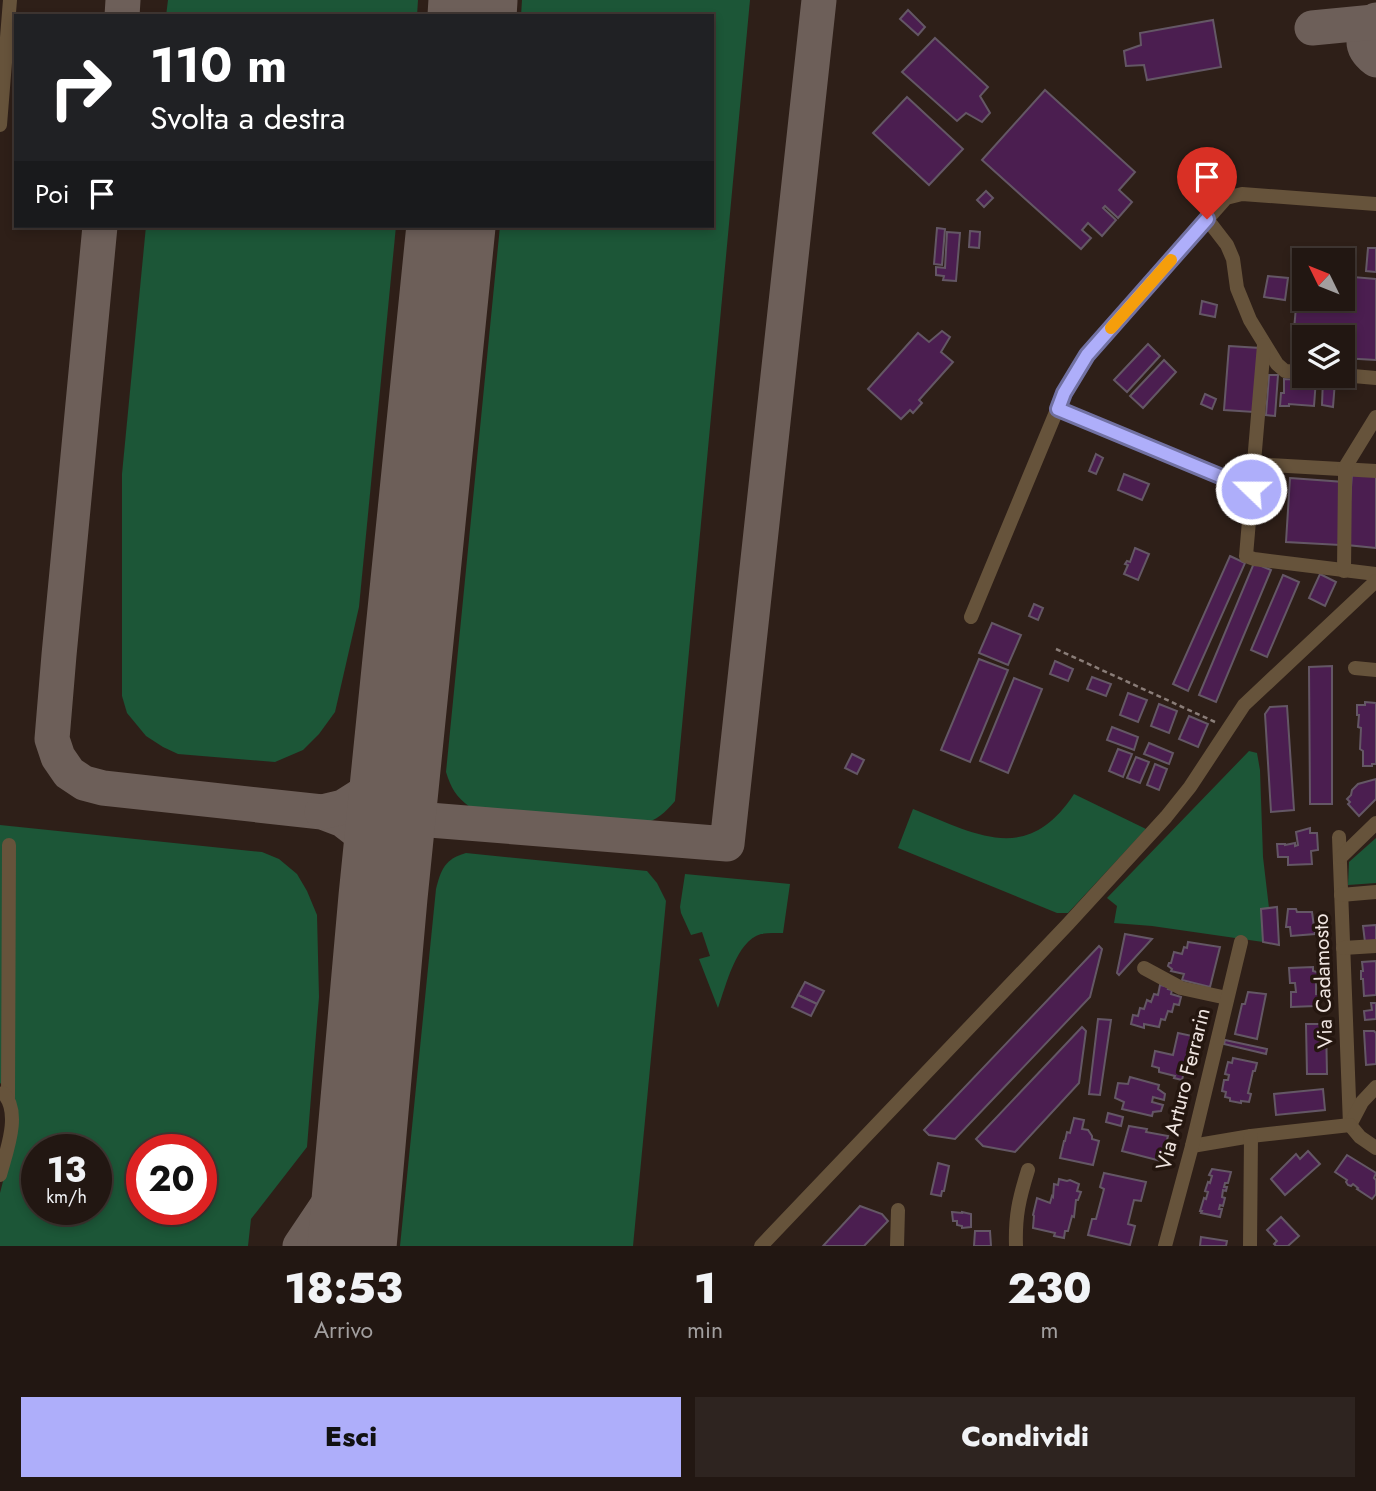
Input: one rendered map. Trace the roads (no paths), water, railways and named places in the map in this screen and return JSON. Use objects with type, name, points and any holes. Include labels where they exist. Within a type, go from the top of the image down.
[{"type":"street","points":[[0,125],[10,0]]},
{"type":"street","points":[[971,617],[1064,393],[1087,355],[1226,198],[1241,194],[1376,204]]},
{"type":"street","points":[[1207,219],[1227,245],[1233,259],[1237,288],[1250,320],[1277,364],[1285,371],[1292,371]]},
{"type":"street","points":[[1265,345],[1246,556],[1376,574]]},
{"type":"street","points":[[1355,376],[1376,378]]},
{"type":"street","points":[[1058,409],[1251,489]]},
{"type":"street","points":[[1344,570],[1344,469],[1376,417]]},
{"type":"street","points":[[1254,464],[1376,471]]},
{"type":"street","points":[[761,1246],[1059,934],[1166,817],[1190,787],[1244,705],[1376,581]]},
{"type":"street","points":[[1355,668],[1376,670]]},
{"type":"street","points":[[1340,857],[1376,823]]},
{"type":"street","name":"Via Cadamosto","points":[[1339,837],[1350,1125]]},
{"type":"street","points":[[0,1175],[13,1115],[4,1094],[9,845]]},
{"type":"street","points":[[1341,895],[1376,892]]},
{"type":"street","name":"Via Arturo Ferrarin","points":[[1165,1246],[1241,942]]},
{"type":"street","points":[[1343,948],[1376,946]]},
{"type":"street","points":[[1144,968],[1181,988],[1227,998]]},
{"type":"street","points":[[1350,1125],[1362,1102],[1376,1087]]},
{"type":"street","points":[[1192,1146],[1251,1136],[1350,1125]]},
{"type":"street","points":[[1350,1125],[1360,1137],[1376,1148]]},
{"type":"street","points":[[1250,1246],[1251,1136]]},
{"type":"street","points":[[1016,1246],[1018,1202],[1028,1170]]},
{"type":"street","points":[[897,1246],[898,1210]]}]
